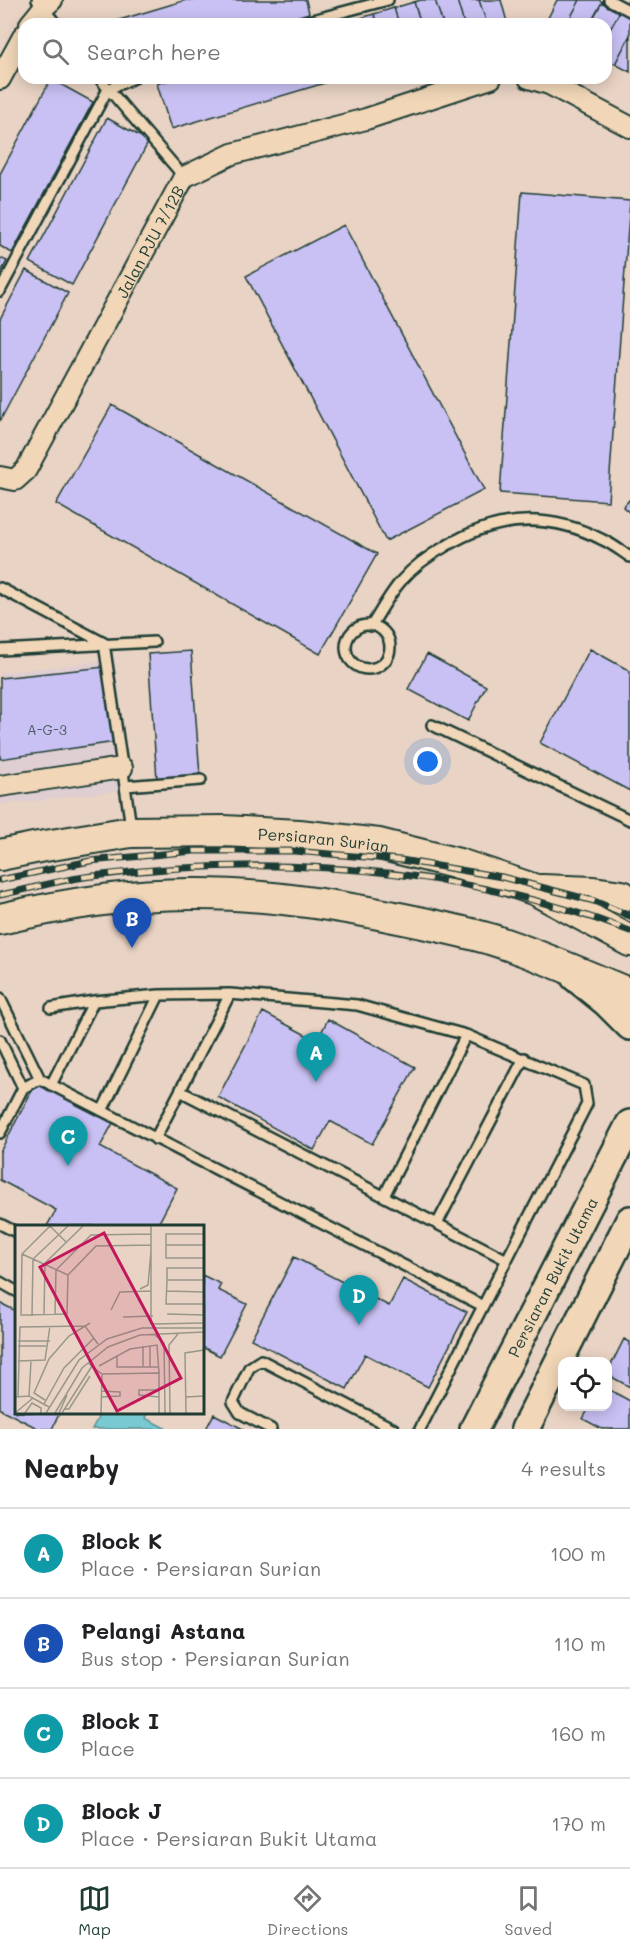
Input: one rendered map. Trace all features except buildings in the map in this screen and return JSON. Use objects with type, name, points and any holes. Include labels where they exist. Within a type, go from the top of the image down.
[{"type":"main road","name":"Persiaran Surian","points":[[0,855],[131,832],[246,832],[379,844],[459,864],[536,890],[630,941]]},
{"type":"main road","points":[[536,890],[627,896]]},
{"type":"main road","points":[[0,919],[135,897],[199,894],[270,898],[347,908],[420,922],[489,939],[552,961],[630,994]]},
{"type":"street","points":[[34,18],[44,3]]},
{"type":"street","points":[[0,79],[18,46]]},
{"type":"street","name":"Jalan PJU 7/12B","points":[[0,477],[15,480],[26,470],[184,177],[232,154],[366,119],[473,84]]},
{"type":"street","points":[[549,84],[630,127]]},
{"type":"street","points":[[0,786],[123,777]]},
{"type":"street","points":[[552,961],[606,1002],[630,1026]]},
{"type":"street","name":"Persiaran Bukit Utama","points":[[474,1429],[630,1124]]},
{"type":"street","points":[[525,1429],[630,1220]]},
{"type":"lane","points":[[320,18],[387,0]]},
{"type":"lane","points":[[609,0],[630,11]]},
{"type":"lane","points":[[44,3],[53,18]]},
{"type":"lane","points":[[104,84],[184,177]]},
{"type":"lane","points":[[0,291],[108,89],[120,84]]},
{"type":"lane","points":[[371,626],[402,580],[429,556],[485,526],[514,520],[559,523],[603,539],[630,557]]},
{"type":"lane","points":[[0,588],[104,643]]},
{"type":"lane","points":[[363,626],[371,626],[386,634],[390,650],[381,665],[374,669],[365,669],[351,660],[347,653],[347,644],[349,636],[355,630],[363,626]]},
{"type":"lane","points":[[0,650],[154,642]]},
{"type":"lane","points":[[104,643],[131,832]]},
{"type":"lane","points":[[432,725],[630,820]]},
{"type":"lane","points":[[123,777],[201,780]]},
{"type":"lane","points":[[155,1139],[230,994]]},
{"type":"lane","points":[[51,1008],[93,1001],[159,995],[230,994],[357,1005],[466,1035],[584,1085],[587,1104],[420,1429]]},
{"type":"lane","points":[[102,1111],[159,995]]},
{"type":"lane","points":[[0,998],[40,1079],[483,1306]]},
{"type":"lane","points":[[51,1085],[93,1001]]},
{"type":"lane","points":[[384,1196],[466,1035]]},
{"type":"lane","points":[[0,1040],[24,1088]]},
{"type":"lane","points":[[437,1224],[524,1058]]},
{"type":"lane","points":[[0,1133],[24,1088],[40,1079]]},
{"type":"lane","points":[[180,1090],[507,1260]]},
{"type":"lane","points":[[0,1224],[15,1232]]},
{"type":"lane","points":[[0,1282],[15,1290]]},
{"type":"lane","points":[[270,1429],[240,1413],[233,1402],[249,1368],[261,1360],[394,1429]]},
{"type":"shaded area","points":[[115,660],[131,789],[0,805],[0,673]]},
{"type":"water","points":[[100,1414],[147,1414],[145,1418],[167,1429],[92,1429]]},
{"type":"railway","points":[[0,880],[90,861],[194,851],[294,851],[401,860],[502,877],[594,901],[630,916]]},
{"type":"railway","points":[[0,895],[81,877],[161,869],[229,866],[297,867],[365,871],[433,879],[499,892],[565,909],[630,931]]},
{"type":"place","name":"Pelangi Astana","points":[[132,948]]},
{"type":"place","name":"Block K","points":[[316,1082]]},
{"type":"place","name":"Block I","points":[[68,1166]]},
{"type":"place","name":"Block J","points":[[359,1325]]}]
